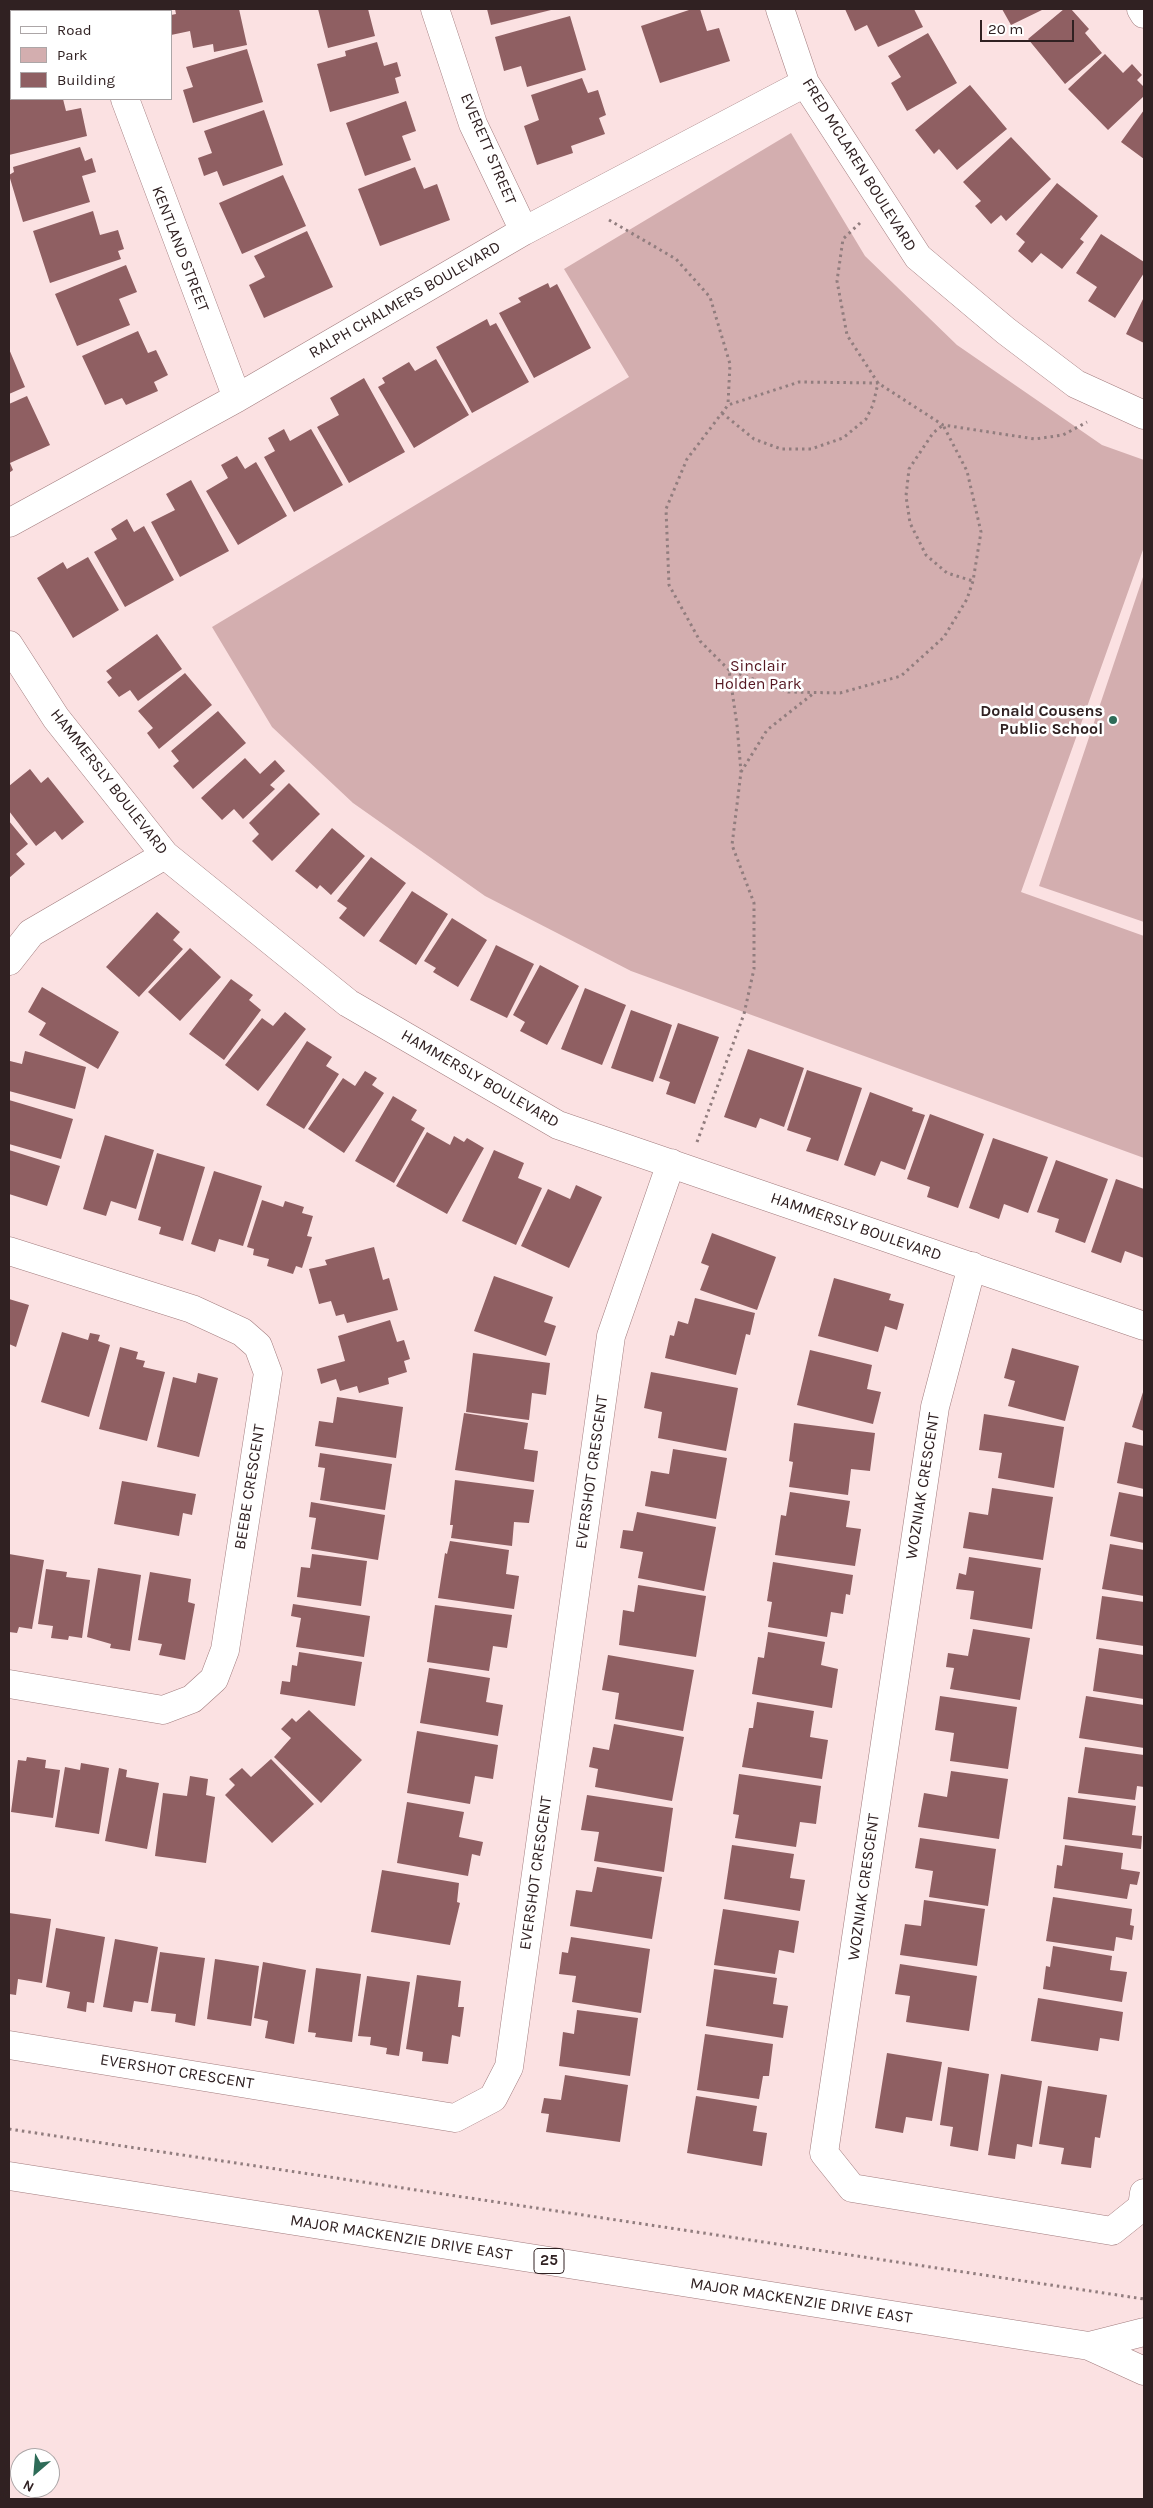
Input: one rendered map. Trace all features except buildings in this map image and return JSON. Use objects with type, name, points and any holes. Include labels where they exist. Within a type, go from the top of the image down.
[{"type":"street","name":"EVERETT STREET","points":[[436,9],[473,124],[524,231]]},
{"type":"street","name":"FRED MCLAREN BOULEVARD","points":[[780,9],[804,83],[918,257],[1006,331],[1076,384],[1132,410]]},
{"type":"street","points":[[1141,9],[1144,14]]},
{"type":"street","name":"RALPH CHALMERS BOULEVARD","points":[[9,523],[237,398],[524,231],[804,83]]},
{"type":"street","name":"KENTLAND STREET","points":[[125,100],[237,398]]},
{"type":"street","name":"HAMMERSLY BOULEVARD","points":[[9,645],[56,718],[165,855],[348,1003],[558,1125],[1144,1326]]},
{"type":"street","points":[[9,961],[31,933],[165,855]]},
{"type":"street","name":"EVERSHOT CRESCENT","points":[[9,2045],[455,2118],[493,2098],[509,2067],[611,1336],[679,1166]]},
{"type":"street","name":"BEEBE CRESCENT","points":[[9,1251],[192,1309],[242,1332],[258,1346],[268,1373],[225,1650],[214,1680],[192,1699],[163,1710],[9,1684]]},
{"type":"street","name":"WOZNIAK CRESCENT","points":[[972,1266],[935,1407],[824,2153],[852,2188],[1112,2231],[1142,2207],[1144,2193]]},
{"type":"street","name":"MAJOR MACKENZIE DRIVE EAST","points":[[9,2176],[1089,2346],[1144,2372]]},
{"type":"street","name":"MAJOR MACKENZIE DRIVE EAST","points":[[1089,2346],[1144,2332]]},
{"type":"path","points":[[579,202],[676,259],[710,297],[730,364],[728,404],[687,459],[666,509],[670,585],[700,641],[729,670],[788,692],[840,693],[901,676],[944,637],[967,599],[973,581],[981,532],[967,471],[943,425]]},
{"type":"path","points":[[882,203],[843,239],[837,280],[847,336],[878,383],[943,425],[1035,439],[1063,435],[1132,410]]},
{"type":"path","points":[[728,404],[799,382],[878,383]]},
{"type":"path","points":[[722,413],[754,439],[781,449],[811,449],[843,438],[866,419],[873,405],[878,383]]},
{"type":"path","points":[[943,425],[933,433],[909,469],[906,496],[910,523],[926,556],[947,573],[973,581]]},
{"type":"path","points":[[679,1166],[744,1014],[754,968],[754,903],[732,845],[741,772],[737,725],[729,670]]},
{"type":"path","points":[[741,772],[767,730],[814,692]]},
{"type":"path","points":[[9,2129],[1144,2299]]},
{"type":"green space","name":"Sinclair Holden Park","points":[[791,133],[865,256],[957,345],[1102,445],[1144,460],[1144,547],[1021,892],[1144,936],[1144,1158],[631,971],[485,896],[353,803],[272,727],[212,627],[629,377],[564,269]]},
{"type":"green space","name":"Donald Cousens Public School","points":[[1144,574],[1144,922],[1039,886]]},
{"type":"place","name":"Donald Cousens Public School","points":[[1113,720]]}]
